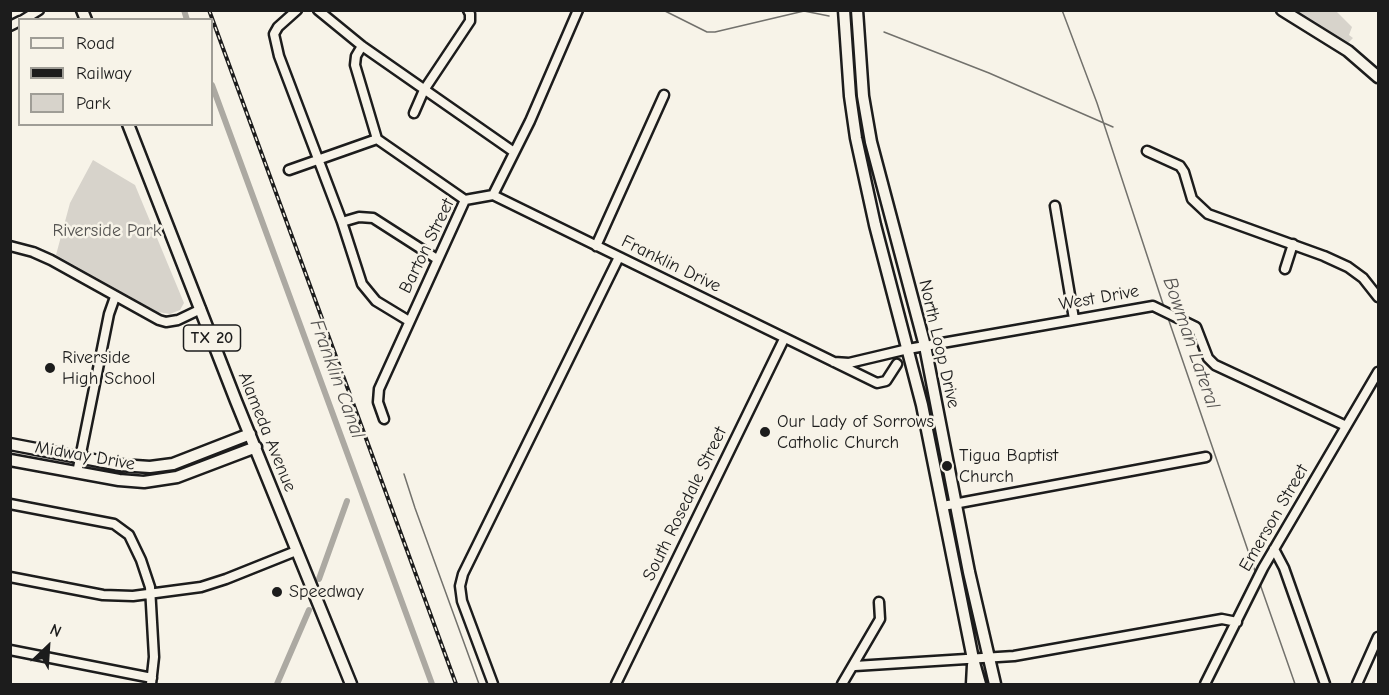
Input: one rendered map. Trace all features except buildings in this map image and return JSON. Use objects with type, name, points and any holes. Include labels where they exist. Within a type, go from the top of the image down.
[{"type":"main road","name":"North Loop Drive","points":[[844,10],[850,96],[856,138],[870,203],[922,405],[980,684]]},
{"type":"main road","name":"North Loop Drive","points":[[857,10],[863,96],[871,142],[925,346],[975,601],[995,684]]},
{"type":"main road","points":[[1282,10],[1343,48],[1378,77]]},
{"type":"main road","points":[[850,96],[863,96]]},
{"type":"main road","name":"Alameda Avenue","points":[[129,126],[296,551],[351,684]]},
{"type":"main road","name":"Midway Drive","points":[[10,444],[139,468],[162,466],[183,460],[250,434]]},
{"type":"main road","name":"Midway Drive","points":[[10,460],[129,482],[160,480],[198,470],[256,447]]},
{"type":"street","points":[[25,18],[39,10]]},
{"type":"street","points":[[297,10],[278,27],[273,36],[365,289],[376,301],[409,321]]},
{"type":"street","points":[[318,10],[362,46],[514,152]]},
{"type":"street","points":[[414,113],[424,90],[470,21],[468,10]]},
{"type":"street","points":[[493,195],[578,10]]},
{"type":"street","points":[[362,46],[356,56],[355,65],[377,139],[465,200]]},
{"type":"street","points":[[596,246],[664,95]]},
{"type":"street","points":[[290,170],[377,139]]},
{"type":"street","points":[[1147,151],[1180,166],[1192,199],[1208,214],[1293,244],[1354,270],[1378,297]]},
{"type":"street","name":"Franklin Drive","points":[[493,195],[784,339],[879,383],[889,378],[897,364]]},
{"type":"street","name":"Barton Street","points":[[384,419],[378,402],[379,389],[465,200],[493,195]]},
{"type":"street","points":[[1055,206],[1074,319]]},
{"type":"street","points":[[342,222],[359,217],[373,218],[437,259]]},
{"type":"street","points":[[1285,269],[1293,244]]},
{"type":"street","points":[[10,246],[41,255],[152,317],[166,322],[178,320],[201,309]]},
{"type":"street","points":[[493,684],[462,601],[461,580],[544,406],[619,257]]},
{"type":"street","points":[[77,472],[109,314],[115,297]]},
{"type":"street","name":"West Drive","points":[[925,346],[1146,306],[1161,309],[1196,327],[1208,358],[1215,365],[1346,426]]},
{"type":"street","name":"South Rosedale Street","points":[[616,684],[784,339]]},
{"type":"street","points":[[834,363],[849,363],[925,346]]},
{"type":"street","name":"Emerson Street","points":[[1205,684],[1263,568],[1378,372]]},
{"type":"street","points":[[943,506],[1206,457]]},
{"type":"street","points":[[10,504],[95,519],[119,527],[129,535],[149,580],[154,657],[152,681],[10,650]]},
{"type":"street","points":[[1274,549],[1284,568],[1325,684]]},
{"type":"street","points":[[10,577],[103,595],[151,594],[201,587],[296,551]]},
{"type":"street","points":[[843,684],[881,617],[879,602]]},
{"type":"street","points":[[855,666],[1014,656],[1222,618],[1237,622]]},
{"type":"street","points":[[1357,684],[1378,637]]},
{"type":"street","points":[[971,684],[973,659]]},
{"type":"green space","points":[[1295,11],[1336,11],[1352,27],[1349,35],[1353,38],[1348,43]]},
{"type":"green space","name":"Riverside Park","points":[[93,160],[135,185],[184,303],[180,310],[170,314],[158,312],[56,255],[70,203]]},
{"type":"waterway","name":"Franklin Canal","points":[[184,10],[186,18]]},
{"type":"waterway","points":[[663,10],[707,32],[804,11],[829,16]]},
{"type":"waterway","name":"Bowman Lateral","points":[[1062,10],[1097,103],[1164,307]]},
{"type":"waterway","points":[[884,32],[989,73],[1113,127]]},
{"type":"waterway","name":"Franklin Canal","points":[[213,88],[432,684]]},
{"type":"waterway","name":"Bowman Lateral","points":[[1168,318],[1256,574]]},
{"type":"waterway","points":[[404,474],[479,684]]},
{"type":"waterway","points":[[319,579],[347,501]]},
{"type":"waterway","name":"Bowman Lateral","points":[[1260,584],[1295,684]]},
{"type":"waterway","points":[[277,684],[309,610]]},
{"type":"railway","points":[[209,10],[212,18]]},
{"type":"railway","points":[[213,21],[456,684]]},
{"type":"place","name":"Riverside High School","points":[[50,368]]},
{"type":"place","name":"Our Lady of Sorrows Catholic Church","points":[[765,432]]},
{"type":"place","name":"Tigua Baptist Church","points":[[947,466]]},
{"type":"place","name":"Speedway","points":[[277,592]]}]
